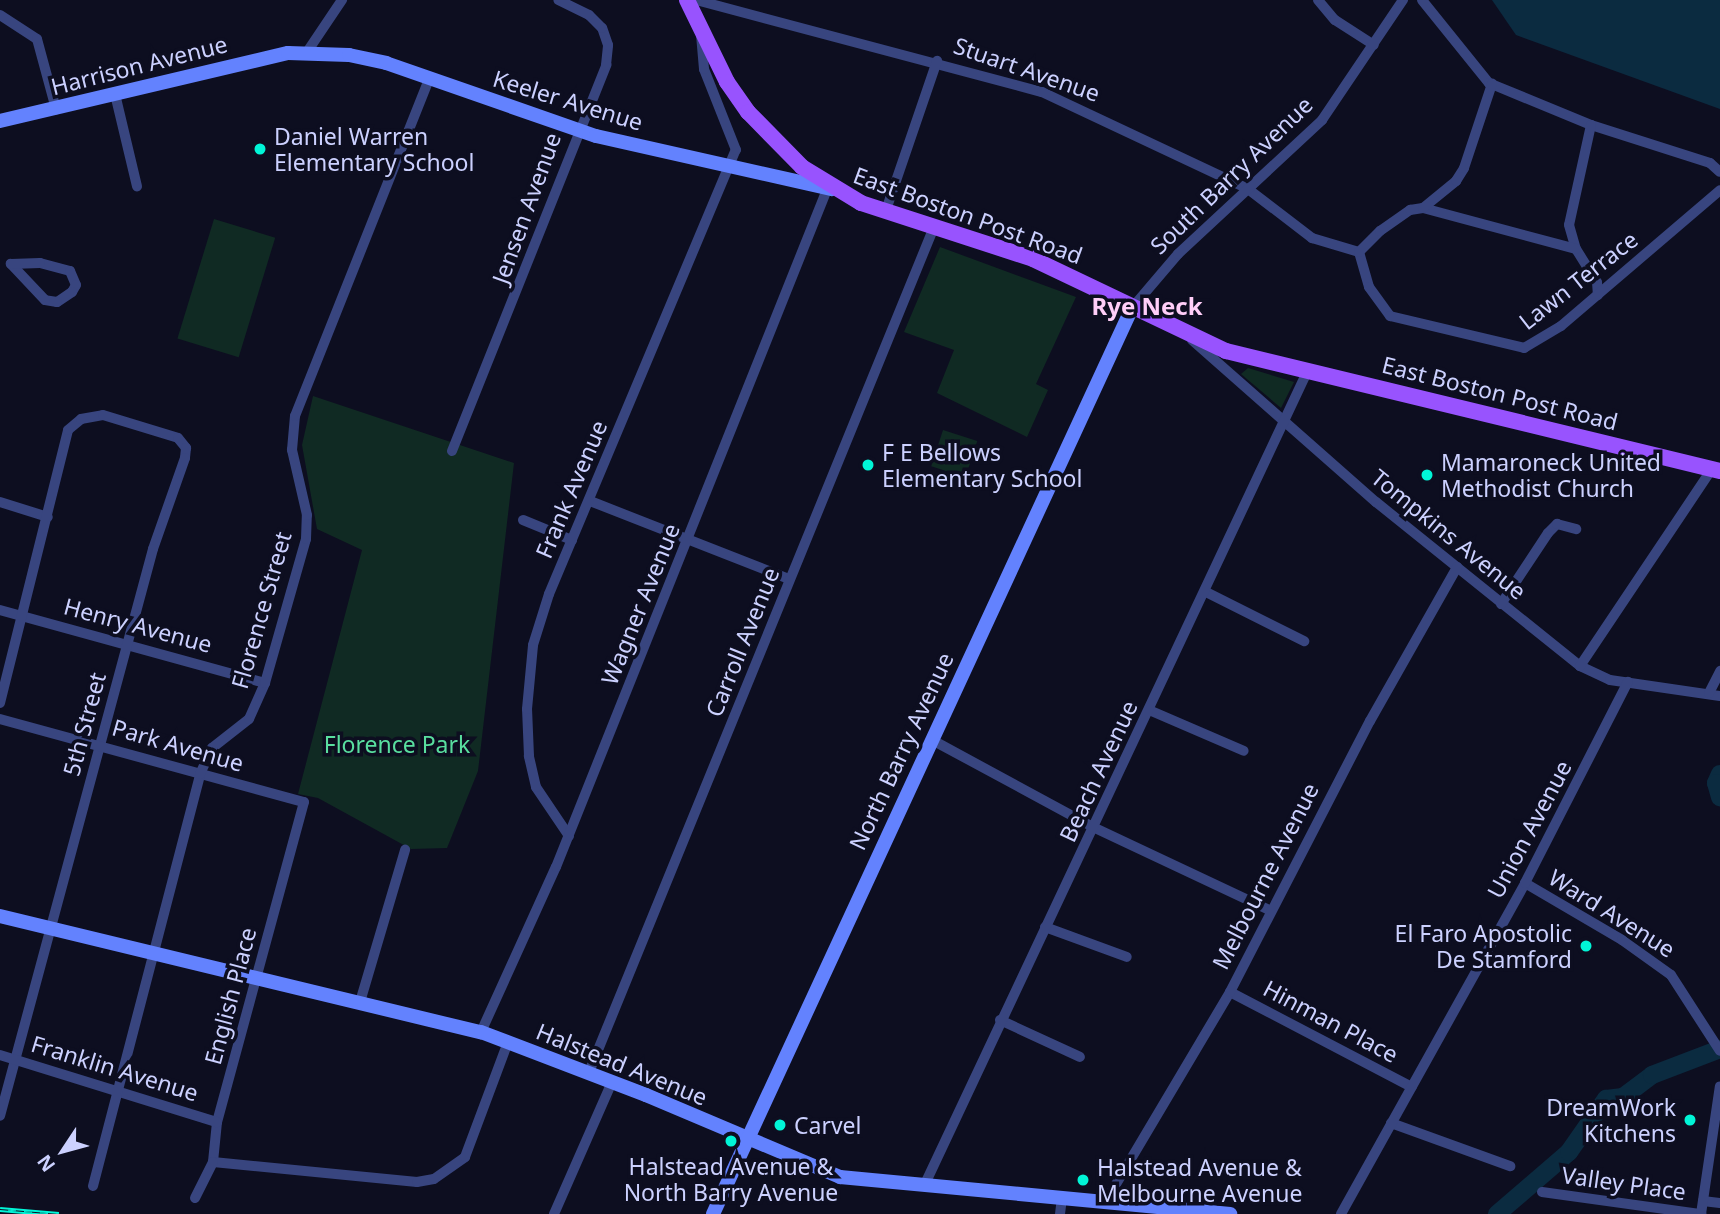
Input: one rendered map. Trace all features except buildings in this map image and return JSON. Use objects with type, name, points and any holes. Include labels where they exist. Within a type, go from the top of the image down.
[{"type":"main road","name":"East Boston Post Road","points":[[687,0],[726,82],[748,112],[793,160],[832,189],[885,213],[1033,259],[1185,335],[1264,363],[1716,470]]},
{"type":"street","points":[[307,52],[342,0]]},
{"type":"street","name":"Jensen Avenue","points":[[452,451],[498,342],[578,130],[599,86],[608,45],[602,29],[589,15],[558,0]]},
{"type":"street","name":"Stuart Avenue","points":[[696,0],[937,61],[1066,102],[1248,189],[1312,238],[1359,252]]},
{"type":"street","points":[[1318,0],[1335,20],[1374,46]]},
{"type":"street","name":"South Barry Avenue","points":[[1132,308],[1178,254],[1322,120],[1403,0]]},
{"type":"street","points":[[1422,0],[1492,84],[1591,125],[1710,163],[1720,172]]},
{"type":"street","points":[[0,15],[37,39],[56,109]]},
{"type":"street","points":[[700,28],[705,69],[736,150],[729,165]]},
{"type":"street","name":"Keeler Avenue","points":[[288,53],[307,52],[386,63],[578,130],[678,157],[729,165],[832,189]]},
{"type":"street","name":"Harrison Avenue","points":[[0,121],[288,53]]},
{"type":"street","points":[[885,213],[937,61]]},
{"type":"street","name":"Florence Street","points":[[93,1186],[157,954],[200,774],[212,748],[249,719],[265,683],[306,539],[307,515],[292,450],[295,416],[429,80]]},
{"type":"street","points":[[1423,208],[1464,168],[1492,84]]},
{"type":"street","points":[[115,94],[137,186]]},
{"type":"street","points":[[1591,125],[1571,202],[1569,225],[1576,249],[1597,282],[1598,295]]},
{"type":"street","name":"Frank Avenue","points":[[569,836],[536,787],[527,709],[533,645],[572,540],[729,165]]},
{"type":"street","name":"Wagner Avenue","points":[[481,1032],[569,836],[832,189]]},
{"type":"street","name":"Lawn Terrace","points":[[1359,252],[1369,287],[1390,316],[1524,348],[1539,342],[1598,295],[1720,190]]},
{"type":"street","points":[[1359,252],[1391,223],[1410,210],[1423,208],[1576,249]]},
{"type":"street","name":"Carroll Avenue","points":[[589,1072],[934,227]]},
{"type":"street","points":[[6,262],[55,265],[70,271],[76,285],[61,301],[45,300],[6,262]]},
{"type":"street","name":"North Barry Avenue","points":[[713,1214],[745,1140],[934,741],[983,625],[1132,308]]},
{"type":"street","name":"Tompkins Avenue","points":[[1185,335],[1501,604],[1580,666],[1610,680],[1715,694]]},
{"type":"street","name":"Beach Avenue","points":[[924,1186],[1000,1020],[1095,828],[1307,372]]},
{"type":"street","name":"5th Street","points":[[0,1116],[128,643],[186,448],[178,438],[153,427],[121,418],[88,416],[68,430],[48,517]]},
{"type":"street","points":[[1580,666],[1716,470]]},
{"type":"street","points":[[590,501],[789,579]]},
{"type":"street","points":[[0,502],[48,517],[0,704]]},
{"type":"street","points":[[523,520],[572,540]]},
{"type":"street","points":[[1501,604],[1548,533],[1557,524],[1576,529]]},
{"type":"street","name":"Melbourne Avenue","points":[[1106,1201],[1230,992],[1269,910],[1457,567]]},
{"type":"street","points":[[1206,592],[1304,641]]},
{"type":"street","name":"Henry Avenue","points":[[0,610],[128,643],[265,683]]},
{"type":"street","points":[[1715,694],[1720,671]]},
{"type":"street","name":"Union Avenue","points":[[1341,1214],[1525,883],[1628,682]]},
{"type":"street","points":[[1149,710],[1244,751]]},
{"type":"street","name":"Park Avenue","points":[[0,719],[304,802]]},
{"type":"street","points":[[934,741],[1095,828],[1269,910]]},
{"type":"street","name":"English Place","points":[[195,1198],[202,1176],[213,1163],[217,1122],[304,802]]},
{"type":"street","points":[[360,1002],[405,850]]},
{"type":"street","name":"Ward Avenue","points":[[1525,883],[1651,958],[1671,975],[1714,1037],[1720,1051]]},
{"type":"street","name":"Halstead Avenue","points":[[0,916],[481,1032],[589,1072],[745,1140],[840,1177],[1230,1214]]},
{"type":"street","points":[[1045,927],[1127,957]]},
{"type":"street","name":"Hinman Place","points":[[1230,992],[1412,1087]]},
{"type":"street","points":[[1000,1020],[1080,1057]]},
{"type":"street","points":[[213,1163],[416,1181],[434,1179],[465,1157],[508,1042]]},
{"type":"street","name":"Franklin Avenue","points":[[0,1055],[217,1122]]},
{"type":"street","points":[[554,1214],[611,1082]]},
{"type":"street","points":[[1701,1214],[1720,1086]]},
{"type":"street","points":[[1391,1123],[1510,1166]]},
{"type":"street","name":"Valley Place","points":[[1542,1192],[1701,1214]]},
{"type":"street","points":[[1060,1214],[1062,1197]]},
{"type":"street","points":[[1703,1201],[1720,1203]]},
{"type":"green space","points":[[214,219],[275,238],[239,357],[177,339]]},
{"type":"green space","points":[[940,247],[1076,297],[1036,384],[1048,390],[1027,437],[937,393],[954,350],[904,332]]},
{"type":"green space","points":[[1248,368],[1294,382],[1281,408],[1241,374]]},
{"type":"green space","name":"Florence Park","points":[[313,396],[514,463],[478,771],[447,848],[411,849],[318,798],[298,794],[362,550],[317,529],[302,445]]},
{"type":"green space","points":[[943,430],[977,441],[965,477],[931,466]]},
{"type":"water","points":[[1492,0],[1720,0],[1720,109],[1516,35]]},
{"type":"waterway","points":[[1720,774],[1716,783],[1720,797]]},
{"type":"waterway","points":[[1497,1214],[1569,1152],[1606,1099],[1623,1097],[1652,1075],[1720,1049]]},
{"type":"railway","points":[[0,1209],[59,1214]]},
{"type":"place","name":"Daniel Warren Elementary School","points":[[260,149]]},
{"type":"place","name":"F E Bellows Elementary School","points":[[868,465]]},
{"type":"place","name":"Mamaroneck United Methodist Church","points":[[1427,475]]},
{"type":"place","name":"El Faro Apostolic De Stamford","points":[[1586,946]]},
{"type":"place","name":"DreamWork Kitchens","points":[[1690,1120]]},
{"type":"place","name":"Carvel","points":[[780,1125]]},
{"type":"place","name":"Halstead Avenue & North Barry Avenue","points":[[731,1141]]},
{"type":"place","name":"Halstead Avenue & Melbourne Avenue","points":[[1083,1180]]},
{"type":"district","name":"Rye Neck","points":[[1147,306]]}]
